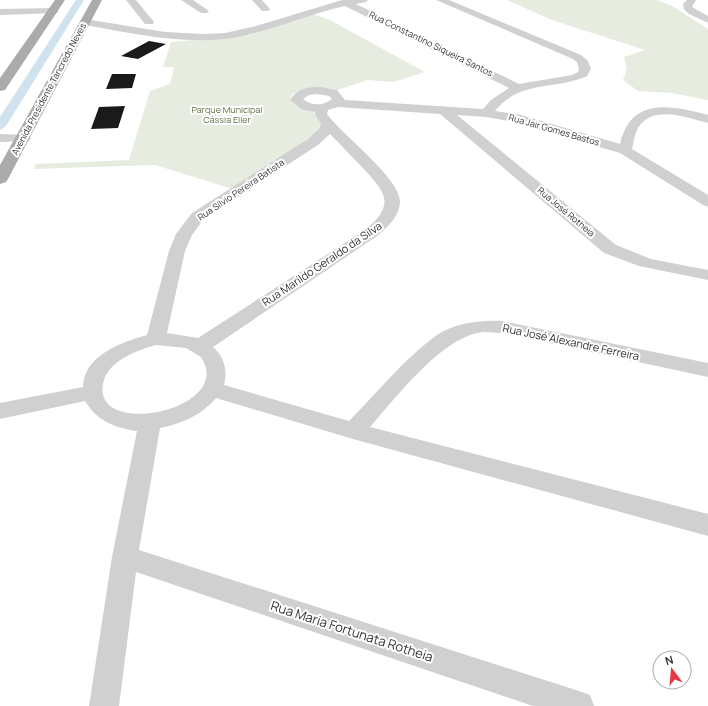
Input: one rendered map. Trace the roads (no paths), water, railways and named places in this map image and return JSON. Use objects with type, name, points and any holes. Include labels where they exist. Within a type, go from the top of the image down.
[{"type":"main road","points":[[0,87],[54,11],[60,0]]},
{"type":"main road","name":"Avenida Presidente Tancredo Neves","points":[[0,179],[24,138],[97,0]]},
{"type":"street","points":[[131,0],[149,22]]},
{"type":"street","points":[[186,0],[204,11]]},
{"type":"street","points":[[257,0],[265,9]]},
{"type":"street","name":"Rua Constantino Siqueira Santos","points":[[85,22],[178,37],[215,36],[260,29],[330,5],[363,0]]},
{"type":"street","points":[[442,0],[577,57],[585,65],[586,70],[574,78],[517,87],[491,105],[486,113]]},
{"type":"street","points":[[694,1],[688,4],[687,7],[692,12],[708,20]]},
{"type":"street","name":"Rua Constantino Siqueira Santos","points":[[345,2],[517,87]]},
{"type":"street","points":[[0,12],[54,11]]},
{"type":"street","points":[[309,91],[326,91],[338,96],[339,99],[337,102],[322,108],[309,107],[299,104],[296,100],[297,97],[309,91]]},
{"type":"street","name":"Rua Jair Gomes Bastos","points":[[337,102],[486,113],[516,118],[625,150],[708,202]]},
{"type":"street","name":"Rua Marildo Geraldo da Silva","points":[[200,346],[371,233],[386,219],[392,202],[392,194],[388,186],[328,124],[321,114],[322,108]]},
{"type":"street","name":"Rua José Rotheia","points":[[443,110],[610,249],[623,256],[637,260],[708,275]]},
{"type":"street","points":[[625,150],[633,125],[640,116],[669,111],[686,113],[708,119]]},
{"type":"street","name":"Rua Sílvio Pereira Batista","points":[[156,339],[177,252],[184,234],[198,216],[313,142],[326,130],[328,124]]},
{"type":"street","points":[[0,138],[24,138]]},
{"type":"street","points":[[313,142],[334,140],[347,144]]},
{"type":"street","name":"Rua José Alexandre Ferreira","points":[[353,432],[426,354],[445,339],[467,330],[483,326],[502,327],[708,370]]},
{"type":"street","points":[[156,339],[180,340],[200,346],[209,354],[215,365],[216,376],[212,389],[197,404],[176,416],[150,422],[133,422],[117,419],[105,412],[96,403],[93,392],[95,378],[104,364],[118,352],[136,344],[156,339]]},
{"type":"street","points":[[212,389],[353,432],[708,525]]},
{"type":"street","points":[[0,411],[93,392]]},
{"type":"street","points":[[104,706],[125,557],[150,422]]},
{"type":"street","name":"Rua Maria Fortunata Rotheia","points":[[125,557],[580,706]]},
{"type":"waterway","points":[[0,126],[80,0]]},
{"type":"park label","name":"Parque Municipal Cássia Eller","points":[[227,116]]}]
